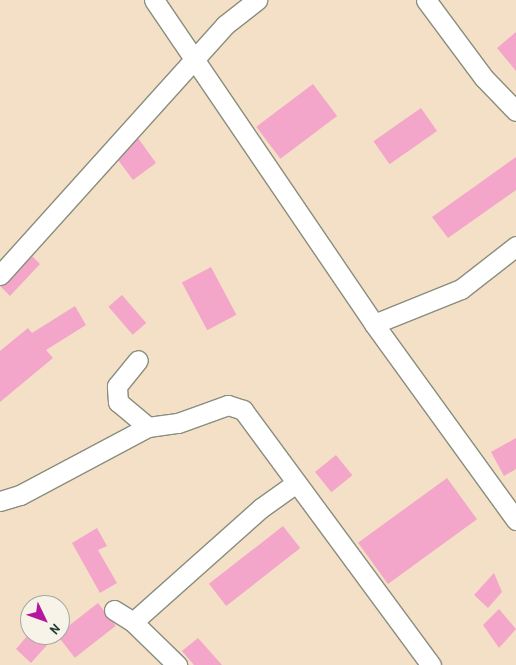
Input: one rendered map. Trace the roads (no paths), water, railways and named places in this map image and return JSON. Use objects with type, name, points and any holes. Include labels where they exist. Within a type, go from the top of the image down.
[{"type":"street","points":[[154,0],[374,324],[516,520]]},
{"type":"street","points":[[0,275],[225,25],[257,0]]},
{"type":"street","points":[[426,0],[484,78],[516,112]]},
{"type":"street","points":[[374,324],[461,289],[516,246]]},
{"type":"street","points":[[138,360],[117,386],[118,402],[148,427]]},
{"type":"street","points":[[0,501],[20,495],[148,427],[178,422],[228,405],[236,407],[252,421],[431,665]]},
{"type":"street","points":[[133,622],[261,508],[296,483]]},
{"type":"street","points":[[114,610],[133,622],[177,665]]}]
